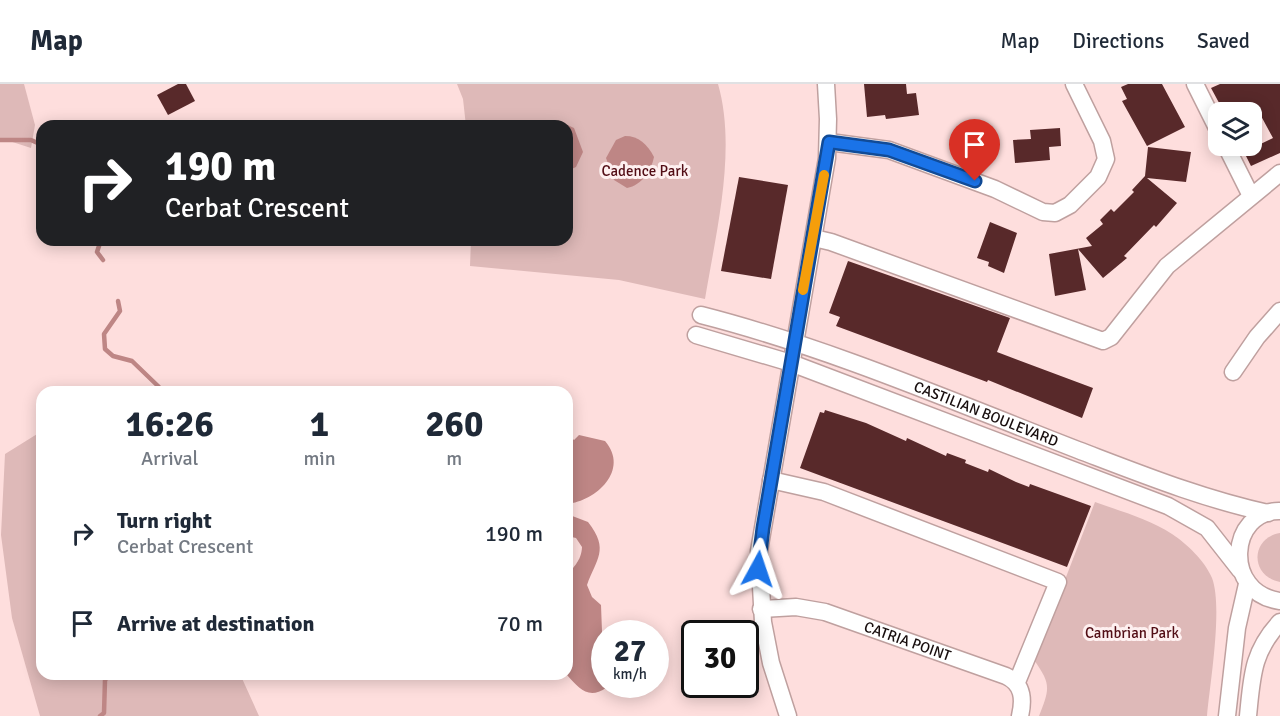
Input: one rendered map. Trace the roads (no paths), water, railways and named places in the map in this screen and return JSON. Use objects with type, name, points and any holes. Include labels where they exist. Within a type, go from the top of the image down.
[{"type":"street","points":[[788,716],[771,663],[761,609],[759,550],[829,142],[826,84]]},
{"type":"street","points":[[829,142],[889,150],[994,189],[1043,212],[1055,213],[1070,205],[1098,177],[1106,159],[1102,141],[1074,84]]},
{"type":"street","points":[[1195,84],[1208,110]]},
{"type":"street","points":[[1231,156],[1251,196]]},
{"type":"street","points":[[814,238],[831,242],[1103,341],[1111,337],[1167,266],[1280,172]]},
{"type":"street","points":[[1233,372],[1257,337],[1280,311]]},
{"type":"street","name":"CASTILIAN BOULEVARD","points":[[701,315],[794,341],[1223,503],[1275,510]]},
{"type":"street","name":"CASTILIAN BOULEVARD","points":[[696,335],[791,363],[1181,512],[1207,528],[1244,577]]},
{"type":"street","points":[[771,480],[824,492],[1058,582],[1017,682],[1023,696],[1020,716]]},
{"type":"street","points":[[1227,716],[1244,577],[1238,559],[1243,537],[1249,527],[1275,510]]},
{"type":"street","points":[[1244,577],[1266,598],[1280,601]]},
{"type":"street","name":"CATRIA POINT","points":[[761,609],[796,607],[841,616],[1017,682]]},
{"type":"street","points":[[1248,716],[1255,661],[1264,640],[1280,622]]},
{"type":"waterway","points":[[0,140],[31,140],[36,142]]},
{"type":"waterway","points":[[99,246],[97,252],[103,260]]},
{"type":"waterway","points":[[118,301],[120,311],[104,334],[105,349],[113,356],[132,361],[158,386]]},
{"type":"waterway","points":[[100,716],[104,713],[105,680]]},
{"type":"park label","name":"Cadence Park","points":[[645,171]]},
{"type":"park label","name":"Cambrian Park","points":[[1132,633]]}]
